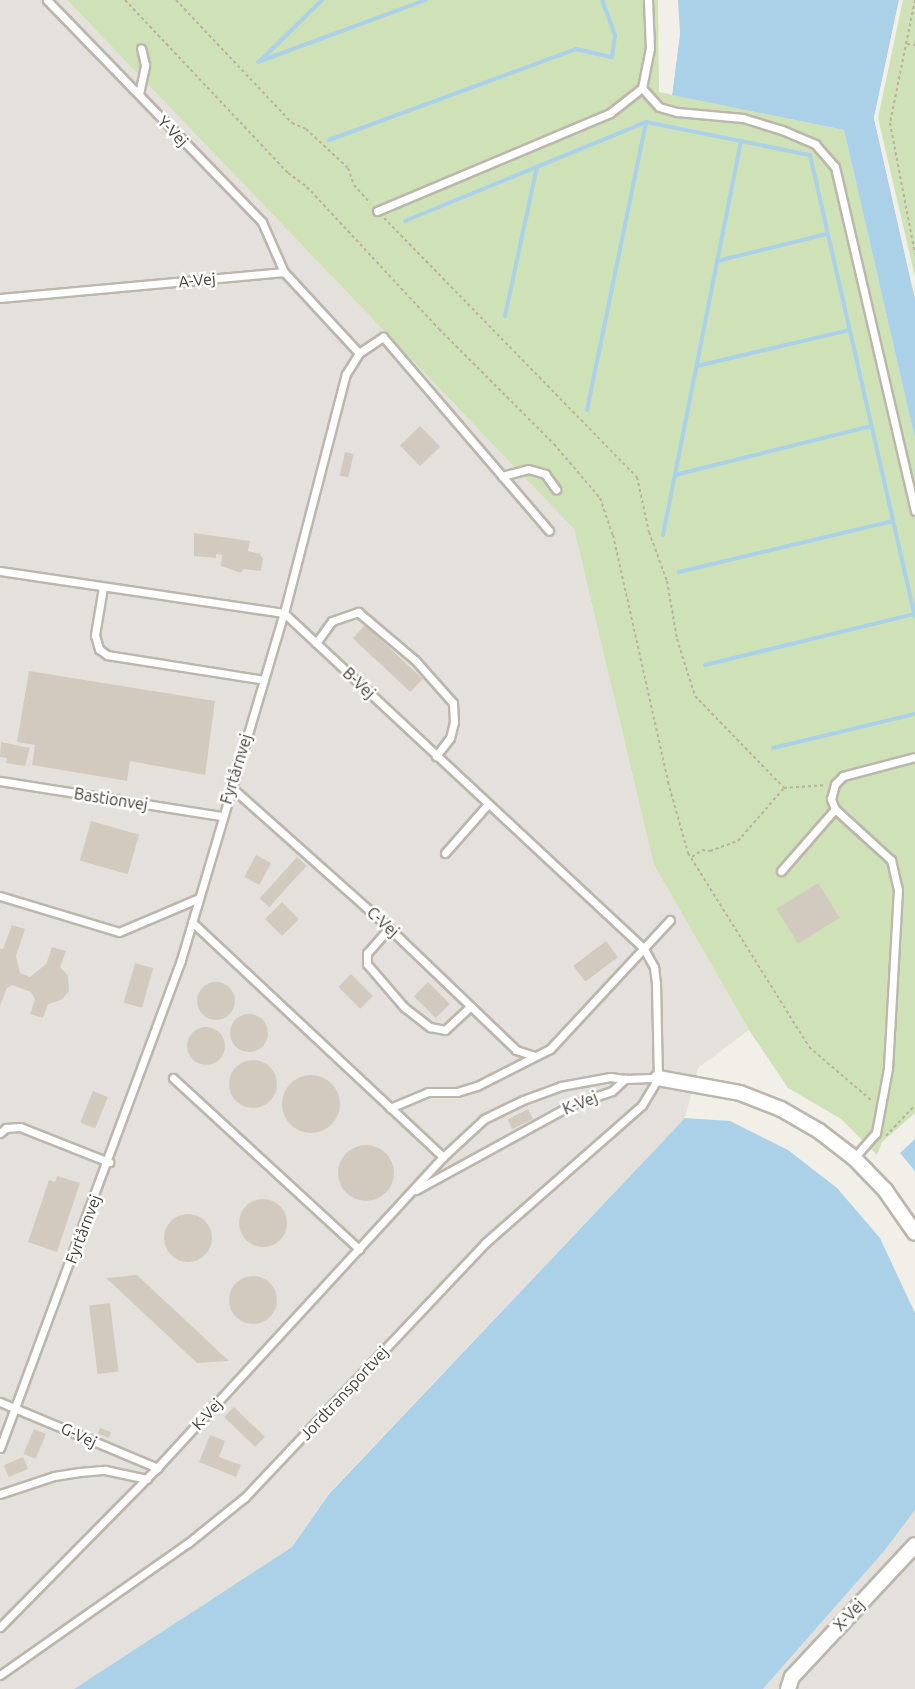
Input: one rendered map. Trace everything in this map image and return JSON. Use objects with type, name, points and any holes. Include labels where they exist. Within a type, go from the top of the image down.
[{"type":"street","points":[[658,1078],[740,1093],[781,1109],[854,1158],[885,1190],[915,1233]]},
{"type":"street","name":"X-Vej","points":[[789,1689],[792,1677],[915,1545]]},
{"type":"lane","name":"Y-Vej","points":[[47,0],[262,222],[284,272]]},
{"type":"lane","points":[[377,211],[610,113],[642,88],[650,48],[648,0]]},
{"type":"lane","points":[[139,94],[145,65],[141,48]]},
{"type":"lane","points":[[642,88],[651,100],[668,110],[744,118],[782,130],[815,144],[834,167],[915,511]]},
{"type":"lane","points":[[284,272],[359,353]]},
{"type":"lane","name":"A-Vej","points":[[0,298],[284,272]]},
{"type":"lane","name":"Fyrtårnvej","points":[[0,1448],[109,1162],[192,922],[284,613],[346,374],[359,353],[383,337],[549,531]]},
{"type":"lane","points":[[502,476],[528,470],[545,474],[556,489]]},
{"type":"lane","points":[[0,571],[284,613]]},
{"type":"lane","points":[[103,586],[95,634],[99,649],[107,655],[264,680]]},
{"type":"lane","points":[[316,643],[332,621],[358,612],[415,660],[453,703],[454,722],[450,738],[436,756]]},
{"type":"lane","name":"B-Vej","points":[[284,613],[644,949]]},
{"type":"lane","points":[[854,1158],[876,1133],[888,1068],[897,874],[880,846],[835,808],[831,799],[835,784],[857,771],[915,757]]},
{"type":"lane","name":"Bastionvej","points":[[0,782],[222,816]]},
{"type":"lane","name":"C-Vej","points":[[231,787],[389,928],[516,1050],[534,1056]]},
{"type":"lane","points":[[445,853],[488,804]]},
{"type":"lane","points":[[781,871],[835,808]]},
{"type":"lane","points":[[0,896],[119,932],[199,898]]},
{"type":"lane","points":[[390,1108],[428,1092],[467,1090],[512,1072],[534,1056],[550,1049],[670,920]]},
{"type":"lane","points":[[192,922],[443,1157]]},
{"type":"lane","points":[[389,928],[367,953],[367,964],[397,1000],[420,1021],[438,1030],[452,1026],[471,1006]]},
{"type":"lane","points":[[644,949],[654,967],[656,984],[658,1078]]},
{"type":"lane","name":"K-Vej","points":[[0,1627],[158,1468],[443,1157],[484,1119],[523,1100],[561,1086],[610,1077],[658,1078]]},
{"type":"lane","points":[[173,1078],[359,1249]]},
{"type":"lane","name":"Jordtransportvej","points":[[0,1675],[188,1543],[245,1497],[485,1243],[642,1105],[658,1078]]},
{"type":"lane","name":"K-Vej","points":[[408,1195],[571,1105],[612,1091],[625,1079]]},
{"type":"lane","points":[[2,1129],[20,1127],[109,1162]]},
{"type":"lane","name":"G-Vej","points":[[0,1402],[158,1468]]},
{"type":"lane","points":[[0,1494],[54,1476],[80,1472],[105,1470],[147,1479]]},
{"type":"path","points":[[125,0],[261,140],[288,173],[307,188],[439,329],[554,444],[600,498],[614,535],[668,782],[692,858],[809,1047],[881,1108]]},
{"type":"path","points":[[176,0],[292,123],[306,129],[348,168],[354,185],[377,211],[571,408],[612,456],[637,477],[649,532],[667,581],[677,639],[695,696],[784,788]]},
{"type":"path","points":[[915,0],[908,44],[890,123],[915,254]]},
{"type":"path","points":[[908,44],[915,45]]},
{"type":"path","points":[[692,858],[702,850],[710,851],[738,841],[784,788],[835,784]]},
{"type":"path","points":[[881,1142],[915,1105]]},
{"type":"shaded area","points":[[0,0],[67,0],[574,529],[654,865],[749,1030],[698,1068],[685,1118],[329,1493],[292,1547],[74,1689],[0,1689]]},
{"type":"shaded area","points":[[915,1510],[915,1689],[763,1689],[885,1550]]},
{"type":"green space","points":[[67,0],[658,0],[659,92],[844,130],[915,439],[915,1113],[882,1142],[877,1155],[841,1119],[788,1088],[749,1030],[654,865],[574,529]]},
{"type":"green space","points":[[903,0],[915,0],[915,277],[878,118]]},
{"type":"water","points":[[678,0],[899,0],[874,118],[915,299],[915,439],[844,130],[672,95],[680,33]]},
{"type":"water","points":[[685,1118],[730,1121],[788,1150],[837,1188],[880,1238],[915,1313],[915,1510],[885,1550],[763,1689],[74,1689],[292,1547],[329,1494]]},
{"type":"water","points":[[915,1139],[915,1171],[900,1153]]},
{"type":"pier","points":[[675,0],[680,33],[672,95],[669,94],[677,33]]},
{"type":"pier","points":[[899,0],[877,118],[915,299],[874,118]]},
{"type":"building","points":[[420,426],[440,447],[420,466],[400,445]]},
{"type":"building","points":[[345,452],[354,454],[348,477],[340,475]]},
{"type":"building","points":[[194,533],[250,541],[248,551],[260,554],[263,559],[261,571],[244,569],[240,573],[221,566],[222,555],[216,554],[216,558],[194,556]]},
{"type":"building","points":[[365,625],[423,679],[411,692],[353,638]]},
{"type":"building","points":[[29,671],[215,701],[205,775],[130,761],[127,781],[32,765],[35,745],[17,742]]},
{"type":"building","points":[[1,742],[30,748],[25,766],[6,763],[7,758],[0,757]]},
{"type":"building","points":[[91,821],[139,835],[128,874],[80,860]]},
{"type":"building","points":[[256,855],[271,863],[259,885],[244,877]]},
{"type":"building","points":[[297,857],[307,866],[269,907],[260,899]]},
{"type":"building","points":[[818,883],[840,918],[798,944],[776,909]]},
{"type":"building","points":[[282,902],[299,919],[282,936],[265,919]]},
{"type":"building","points":[[12,925],[25,929],[16,956],[20,973],[30,977],[46,964],[52,947],[66,951],[60,967],[68,976],[69,991],[61,1000],[48,1004],[43,1018],[30,1014],[35,999],[31,992],[12,985],[7,988],[0,1006],[0,949],[3,949]]},
{"type":"building","points":[[606,941],[618,957],[585,982],[573,966]]},
{"type":"building","points":[[135,963],[153,968],[142,1008],[124,1002]]},
{"type":"building","points":[[351,974],[373,996],[360,1009],[338,987]]},
{"type":"building","points":[[216,982],[230,987],[235,1001],[230,1015],[216,1020],[202,1015],[197,1001],[202,987]]},
{"type":"building","points":[[428,982],[450,1004],[436,1018],[414,996]]},
{"type":"building","points":[[249,1014],[263,1019],[268,1033],[263,1047],[249,1052],[235,1047],[230,1033],[235,1019]]},
{"type":"building","points":[[206,1027],[220,1032],[225,1046],[220,1060],[206,1065],[192,1060],[187,1046],[192,1032]]},
{"type":"building","points":[[253,1060],[270,1067],[277,1084],[270,1101],[253,1108],[236,1101],[229,1084],[236,1067]]},
{"type":"building","points":[[311,1075],[322,1077],[335,1088],[340,1104],[338,1115],[327,1128],[311,1133],[300,1131],[287,1120],[282,1104],[284,1093],[295,1080]]},
{"type":"building","points":[[93,1091],[108,1097],[95,1129],[80,1123]]},
{"type":"building","points":[[528,1109],[533,1119],[513,1129],[508,1119]]},
{"type":"building","points":[[360,1145],[372,1145],[382,1149],[390,1157],[394,1173],[390,1189],[382,1197],[372,1201],[360,1201],[350,1197],[342,1189],[338,1179],[338,1167],[342,1157],[350,1149]]},
{"type":"building","points":[[57,1176],[80,1183],[57,1252],[28,1242],[49,1180],[55,1182]]},
{"type":"building","points":[[258,1199],[268,1199],[280,1206],[287,1218],[287,1228],[280,1240],[268,1247],[258,1247],[243,1236],[239,1228],[239,1218],[250,1203]]},
{"type":"building","points":[[183,1214],[193,1214],[205,1221],[212,1233],[212,1243],[205,1255],[193,1262],[183,1262],[168,1251],[164,1243],[164,1233],[175,1218]]},
{"type":"building","points":[[137,1275],[229,1361],[197,1363],[106,1278]]},
{"type":"building","points":[[248,1276],[258,1276],[270,1283],[277,1295],[277,1305],[270,1317],[258,1324],[248,1324],[233,1313],[229,1305],[229,1295],[240,1280]]},
{"type":"building","points":[[110,1303],[118,1371],[98,1374],[89,1306]]},
{"type":"building","points":[[234,1407],[265,1437],[255,1447],[224,1417]]},
{"type":"building","points":[[100,1428],[111,1432],[109,1438],[98,1434]]},
{"type":"building","points":[[34,1429],[46,1434],[35,1459],[23,1454]]},
{"type":"building","points":[[210,1435],[225,1441],[219,1457],[241,1465],[236,1477],[199,1462]]},
{"type":"building","points":[[23,1457],[28,1469],[9,1477],[4,1465]]},
{"type":"waterway","points":[[261,60],[322,0]]},
{"type":"waterway","points":[[258,62],[426,0]]},
{"type":"waterway","points":[[329,140],[576,49],[612,57],[615,35],[602,0]]},
{"type":"waterway","points":[[405,221],[646,122],[810,155],[915,617]]},
{"type":"waterway","points":[[587,410],[646,122]]},
{"type":"waterway","points":[[663,535],[741,141]]},
{"type":"waterway","points":[[505,316],[537,167]]},
{"type":"waterway","points":[[717,261],[827,234]]},
{"type":"waterway","points":[[697,366],[849,330]]},
{"type":"waterway","points":[[675,475],[871,426]]},
{"type":"waterway","points":[[679,572],[893,521]]},
{"type":"waterway","points":[[705,665],[914,614]]},
{"type":"waterway","points":[[773,748],[915,714]]}]
